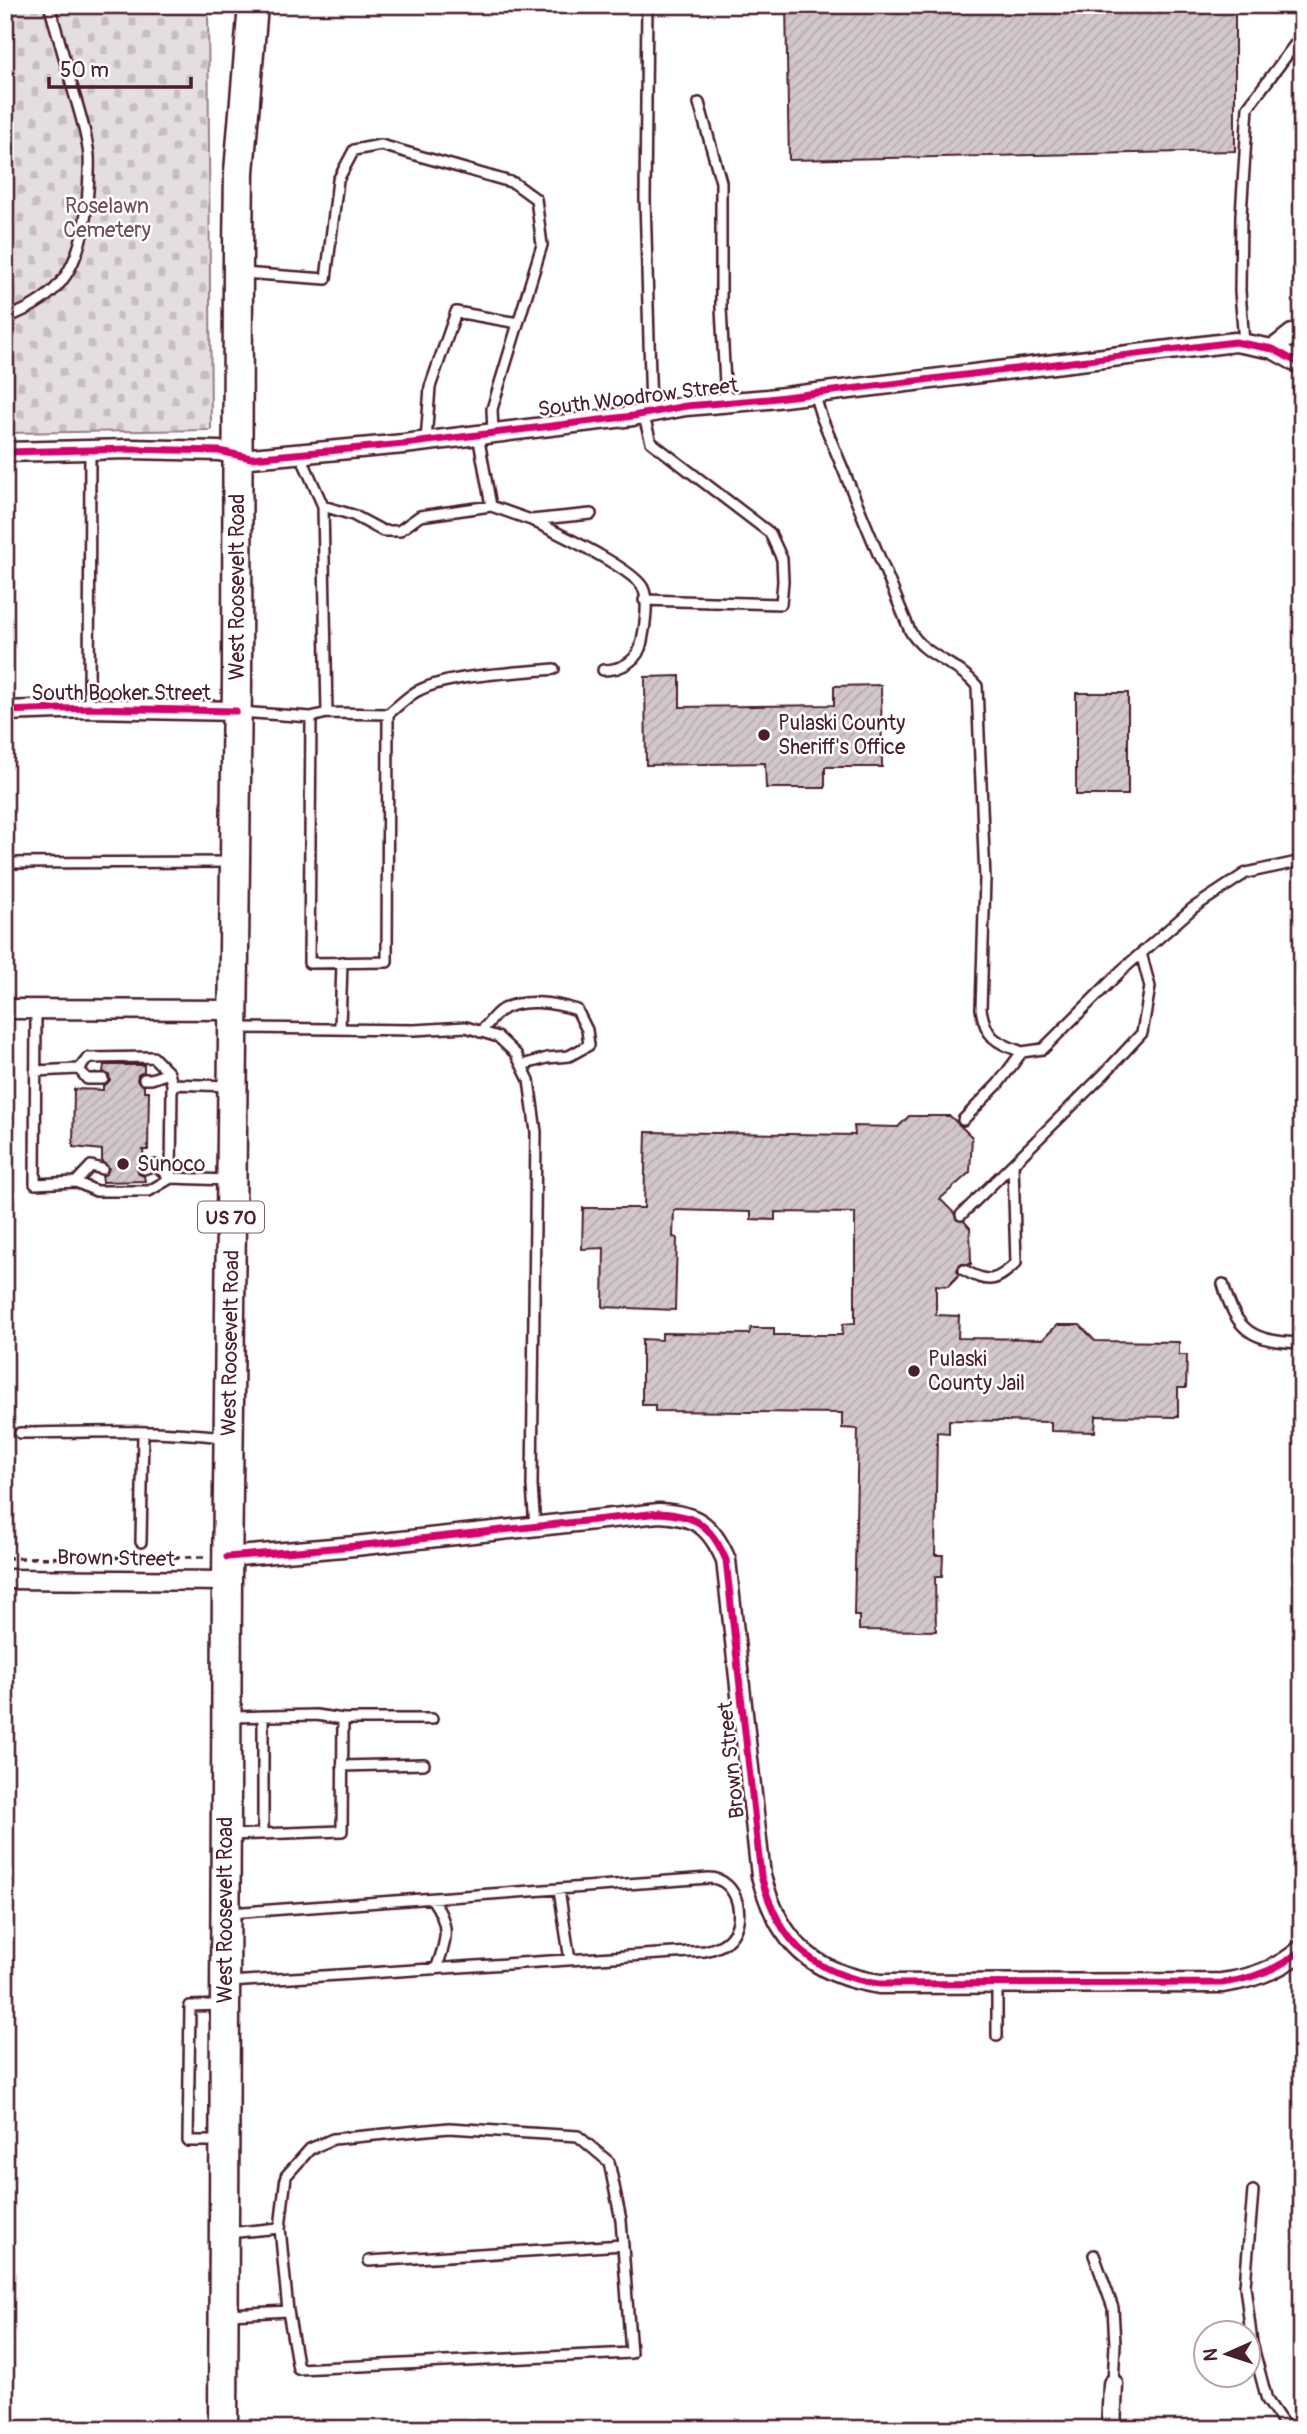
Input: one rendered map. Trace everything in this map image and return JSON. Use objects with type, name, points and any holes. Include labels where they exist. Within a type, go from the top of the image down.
[{"type":"main road","name":"West Roosevelt Road","points":[[223,2429],[226,1717],[219,1565],[229,1437],[239,172],[253,5]]},
{"type":"street","points":[[1273,349],[1292,334],[1302,332]]},
{"type":"street","name":"South Woodrow Street","points":[[5,452],[219,451],[251,458],[300,454],[485,434],[1187,346],[1244,343],[1273,349],[1302,365]]},
{"type":"street","name":"South Booker Street","points":[[5,710],[89,708],[236,711]]},
{"type":"street","points":[[5,1009],[233,1019]]},
{"type":"street","name":"Brown Street","points":[[5,1579],[219,1565],[355,1546],[659,1513],[681,1514],[697,1521],[710,1532],[719,1543],[728,1569],[761,1876],[769,1905],[778,1923],[790,1939],[812,1959],[840,1975],[880,1984],[1222,1983],[1261,1974],[1280,1965],[1302,1949]]},
{"type":"street","points":[[1111,2429],[1113,2384]]},
{"type":"lane","points":[[5,318],[34,305],[49,294],[67,274],[78,254],[84,227],[90,176],[89,154],[49,5]]},
{"type":"lane","points":[[645,600],[781,604],[783,581],[782,559],[770,533],[651,442],[647,413],[645,198],[647,5]]},
{"type":"lane","points":[[1244,343],[1240,291],[1241,215],[1248,107],[1302,35]]},
{"type":"lane","points":[[699,103],[721,182],[721,308],[726,402]]},
{"type":"lane","points":[[238,272],[326,279],[338,180],[354,150],[381,145],[514,183],[536,199],[542,245],[485,434],[491,506]]},
{"type":"lane","points":[[426,441],[430,387],[456,312],[518,323]]},
{"type":"lane","points":[[814,393],[856,503],[910,631],[916,641],[971,678],[976,686],[985,879],[981,1009],[983,1022],[992,1038],[1022,1052],[1044,1049],[1141,953],[1193,908],[1246,873],[1302,861]]},
{"type":"lane","points":[[89,708],[90,450]]},
{"type":"lane","points":[[300,454],[323,506],[327,713]]},
{"type":"lane","points":[[323,506],[353,515],[383,531],[399,531],[420,516],[491,506],[531,520],[637,578],[644,590],[645,600],[642,643],[636,657],[617,670],[603,670]]},
{"type":"lane","points":[[531,520],[590,514]]},
{"type":"lane","points":[[236,711],[310,717],[327,713],[388,714],[414,692],[433,685],[468,678],[554,669]]},
{"type":"lane","points":[[310,717],[309,964],[387,962],[388,714]]},
{"type":"lane","points":[[5,863],[235,862]]},
{"type":"lane","points":[[961,1215],[1103,1076],[1142,1032],[1150,987],[1141,953]]},
{"type":"lane","points":[[340,1028],[342,962]]},
{"type":"lane","points":[[481,1032],[500,1011],[521,1003],[561,1004],[577,1010],[587,1030],[589,1045],[569,1056],[547,1058],[522,1065]]},
{"type":"lane","points":[[36,1010],[35,1184],[76,1182],[96,1191],[149,1191],[171,1178],[232,1180]]},
{"type":"lane","points":[[233,1019],[340,1028],[414,1030],[466,1027],[498,1037],[516,1054],[529,1080],[536,1132],[532,1486],[535,1527]]},
{"type":"lane","points":[[963,1120],[998,1084],[1022,1052]]},
{"type":"lane","points":[[35,1071],[79,1069],[89,1058],[153,1057],[169,1073],[172,1084],[171,1178]]},
{"type":"lane","points":[[79,1069],[87,1079],[103,1079]]},
{"type":"lane","points":[[144,1079],[169,1073]]},
{"type":"lane","points":[[172,1084],[232,1086]]},
{"type":"lane","points":[[144,1159],[171,1178]]},
{"type":"lane","points":[[76,1182],[91,1166],[102,1164]]},
{"type":"lane","points":[[144,1169],[155,1165]]},
{"type":"lane","points":[[964,1270],[978,1279],[991,1280],[1004,1274],[1016,1263],[1013,1165]]},
{"type":"lane","points":[[1223,1284],[1236,1318],[1248,1332],[1265,1339],[1302,1343]]},
{"type":"lane","points":[[20,1433],[143,1432],[229,1437]]},
{"type":"lane","points":[[141,1542],[143,1432]]},
{"type":"lane","points":[[226,1717],[316,1715],[432,1719]]},
{"type":"lane","points":[[263,1716],[263,1834]]},
{"type":"lane","points":[[225,1835],[342,1830],[343,1718]]},
{"type":"lane","points":[[342,1766],[424,1765]]},
{"type":"lane","points":[[225,1913],[716,1878],[729,1885],[736,1900],[738,1925],[727,1942],[716,1948],[436,1969],[225,1994]]},
{"type":"lane","points":[[559,1890],[569,1960]]},
{"type":"lane","points":[[432,1899],[444,1916],[446,1929],[445,1945],[436,1969]]},
{"type":"lane","points":[[997,1983],[997,2036]]},
{"type":"lane","points":[[449,2129],[578,2136],[609,2162],[621,2220],[623,2245],[631,2353],[298,2369],[288,2311],[280,2228],[286,2176],[310,2149],[333,2139],[449,2129]]},
{"type":"lane","points":[[1253,2191],[1245,2286],[1252,2343],[1266,2400],[1284,2425],[1292,2429]]},
{"type":"lane","points":[[224,2234],[280,2228]]},
{"type":"lane","points":[[369,2262],[623,2245]]},
{"type":"lane","points":[[1094,2255],[1113,2308],[1113,2384]]},
{"type":"lane","points":[[223,2314],[288,2311]]},
{"type":"lane","points":[[139,2429],[176,2426],[176,2429]]},
{"type":"path","points":[[5,1558],[219,1565]]},
{"type":"green space","name":"Roselawn Cemetery","points":[[5,5],[208,5],[211,430],[5,433]]},
{"type":"building","points":[[786,5],[1235,5],[1235,151],[789,160]]},
{"type":"building","name":"Pulaski County Sheriff's Office","points":[[680,676],[680,707],[834,705],[834,686],[881,685],[882,767],[825,767],[825,788],[766,788],[765,763],[646,765],[645,677]]},
{"type":"building","points":[[1076,693],[1128,693],[1128,795],[1076,795]]},
{"type":"building","points":[[104,1065],[144,1065],[144,1072],[138,1075],[137,1080],[144,1086],[144,1091],[149,1091],[148,1150],[143,1150],[144,1162],[137,1168],[145,1181],[103,1182],[102,1176],[109,1168],[102,1162],[102,1150],[73,1147],[74,1089],[103,1090],[103,1086],[110,1080],[109,1075],[103,1072]]},
{"type":"building","name":"Pulaski County Jail","points":[[909,1116],[950,1116],[972,1137],[970,1172],[940,1199],[957,1220],[964,1221],[970,1228],[971,1264],[960,1264],[957,1270],[959,1275],[948,1286],[936,1285],[936,1315],[959,1316],[958,1338],[1043,1339],[1057,1325],[1080,1325],[1095,1341],[1179,1342],[1179,1355],[1187,1355],[1186,1388],[1178,1388],[1178,1417],[1096,1416],[1095,1432],[1051,1431],[1051,1422],[949,1420],[949,1433],[937,1432],[935,1555],[943,1555],[942,1577],[935,1577],[936,1631],[859,1630],[859,1616],[854,1616],[858,1429],[842,1428],[842,1413],[655,1411],[655,1405],[642,1405],[642,1339],[662,1340],[662,1333],[749,1334],[751,1328],[774,1328],[774,1335],[842,1335],[843,1324],[855,1323],[855,1213],[775,1212],[775,1220],[751,1219],[751,1212],[674,1210],[673,1237],[677,1238],[675,1310],[603,1307],[604,1248],[582,1249],[583,1208],[644,1208],[646,1132],[855,1135],[854,1126],[898,1127]]},
{"type":"cycle path","points":[[5,452],[130,449],[219,451],[251,458],[404,444],[633,416],[686,406],[768,399],[1235,342],[1273,349],[1302,365]]},
{"type":"cycle path","points":[[5,711],[89,708],[236,711]]},
{"type":"cycle path","points":[[227,1557],[659,1513],[683,1516],[708,1530],[726,1560],[761,1876],[768,1899],[789,1937],[817,1963],[835,1972],[880,1984],[1222,1983],[1265,1972],[1284,1963],[1302,1949]]},
{"type":"place","name":"Pulaski County Sheriff's Office","points":[[764,735]]},
{"type":"place","name":"Sunoco","points":[[123,1164]]},
{"type":"place","name":"Pulaski County Jail","points":[[914,1371]]}]
